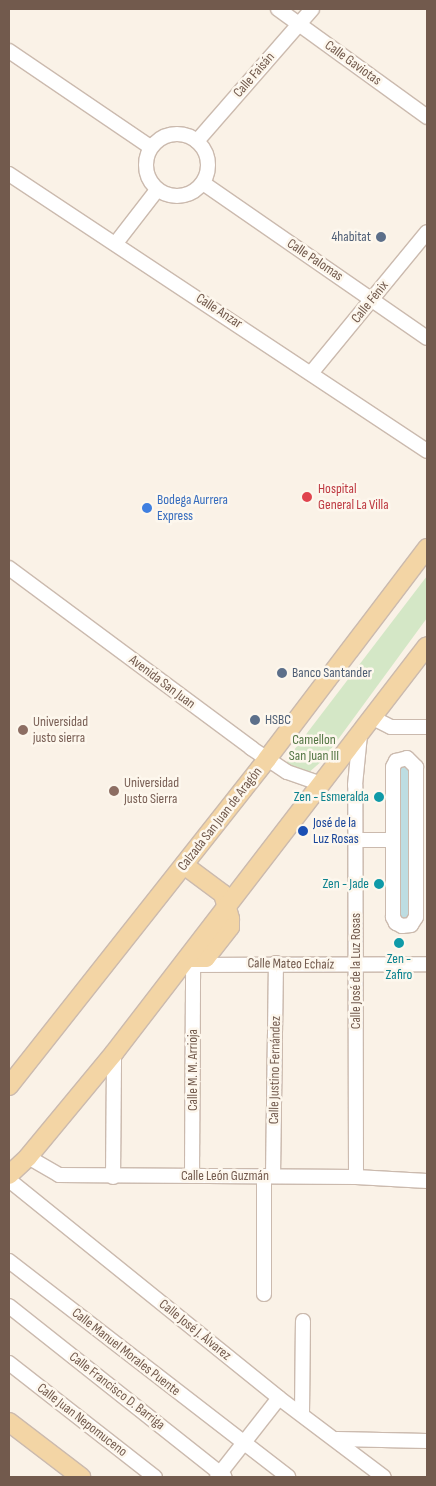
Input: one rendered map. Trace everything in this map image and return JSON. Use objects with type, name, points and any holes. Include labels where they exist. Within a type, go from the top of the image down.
[{"type":"main road","name":"Calzada San Juan de Aragón","points":[[9,1086],[267,759],[427,548]]},
{"type":"main road","points":[[229,905],[427,646]]},
{"type":"main road","points":[[9,1175],[28,1157],[191,962],[206,958],[230,927],[229,905],[223,894],[184,865]]},
{"type":"main road","points":[[9,1101],[51,1031]]},
{"type":"main road","points":[[9,1422],[81,1477]]},
{"type":"street","name":"Calle Gaviotas","points":[[278,9],[427,117]]},
{"type":"street","name":"Calle Faisán","points":[[197,141],[312,9]]},
{"type":"street","points":[[9,51],[150,147]]},
{"type":"street","points":[[178,133],[197,141],[208,156],[207,175],[203,183],[188,195],[178,197],[157,190],[148,176],[146,166],[150,147],[168,135],[178,133]]},
{"type":"street","name":"Calle Anzar","points":[[9,174],[312,372],[427,451]]},
{"type":"street","name":"Calle Palomas","points":[[203,183],[427,338]]},
{"type":"street","points":[[116,243],[157,190]]},
{"type":"street","name":"Calle Fénix","points":[[312,372],[427,232]]},
{"type":"street","name":"Avenida San Juan","points":[[9,568],[267,759],[299,777],[322,784]]},
{"type":"street","points":[[373,718],[391,727],[427,727]]},
{"type":"street","name":"Calle José de la Luz Rosas","points":[[356,1177],[355,965],[357,840],[355,785],[360,735]]},
{"type":"street","points":[[407,758],[413,760],[416,767],[416,917],[411,925],[398,925],[394,920],[393,840],[393,767],[399,759],[407,758]]},
{"type":"street","points":[[357,840],[393,840]]},
{"type":"street","name":"Calle Mateo Echaíz","points":[[191,962],[355,965],[427,964]]},
{"type":"street","name":"Calle M. M. Arrioja","points":[[191,962],[192,1176]]},
{"type":"street","name":"Calle Justino Fernández","points":[[264,1294],[276,963]]},
{"type":"street","points":[[113,1177],[114,1053]]},
{"type":"street","name":"Calle León Guzmán","points":[[28,1157],[59,1175],[113,1177],[356,1177],[427,1180]]},
{"type":"street","name":"Calle José J. Álvarez","points":[[9,1180],[279,1398],[337,1439],[384,1477]]},
{"type":"street","name":"Calle Manuel Morales Puente","points":[[9,1261],[288,1477]]},
{"type":"street","name":"Calle Francisco D. Barriga","points":[[9,1306],[220,1476]]},
{"type":"street","points":[[302,1414],[303,1321]]},
{"type":"street","name":"Calle Juan Nepomuceno","points":[[9,1362],[155,1477]]},
{"type":"street","points":[[220,1476],[242,1443],[279,1398]]},
{"type":"street","points":[[337,1439],[427,1441]]},
{"type":"green space","name":"Camellon San Juan III","points":[[427,576],[427,618],[323,760],[307,774],[285,767],[291,754]]},
{"type":"water","points":[[411,763],[411,919],[398,919],[397,764]]},
{"type":"place","name":"4habitat","points":[[381,237]]},
{"type":"place","name":"Hospital General La Villa","points":[[307,497]]},
{"type":"place","name":"Bodega Aurrera Express","points":[[147,508]]},
{"type":"place","name":"Banco Santander","points":[[282,673]]},
{"type":"place","name":"HSBC","points":[[255,720]]},
{"type":"place","name":"Universidad justo sierra","points":[[23,730]]},
{"type":"place","name":"Universidad Justo Sierra","points":[[114,791]]},
{"type":"place","name":"Zen - Esmeralda","points":[[379,797]]},
{"type":"place","name":"José de la Luz Rosas","points":[[303,831]]},
{"type":"place","name":"Zen - Jade","points":[[379,884]]},
{"type":"place","name":"Zen - Zafiro","points":[[399,943]]}]
